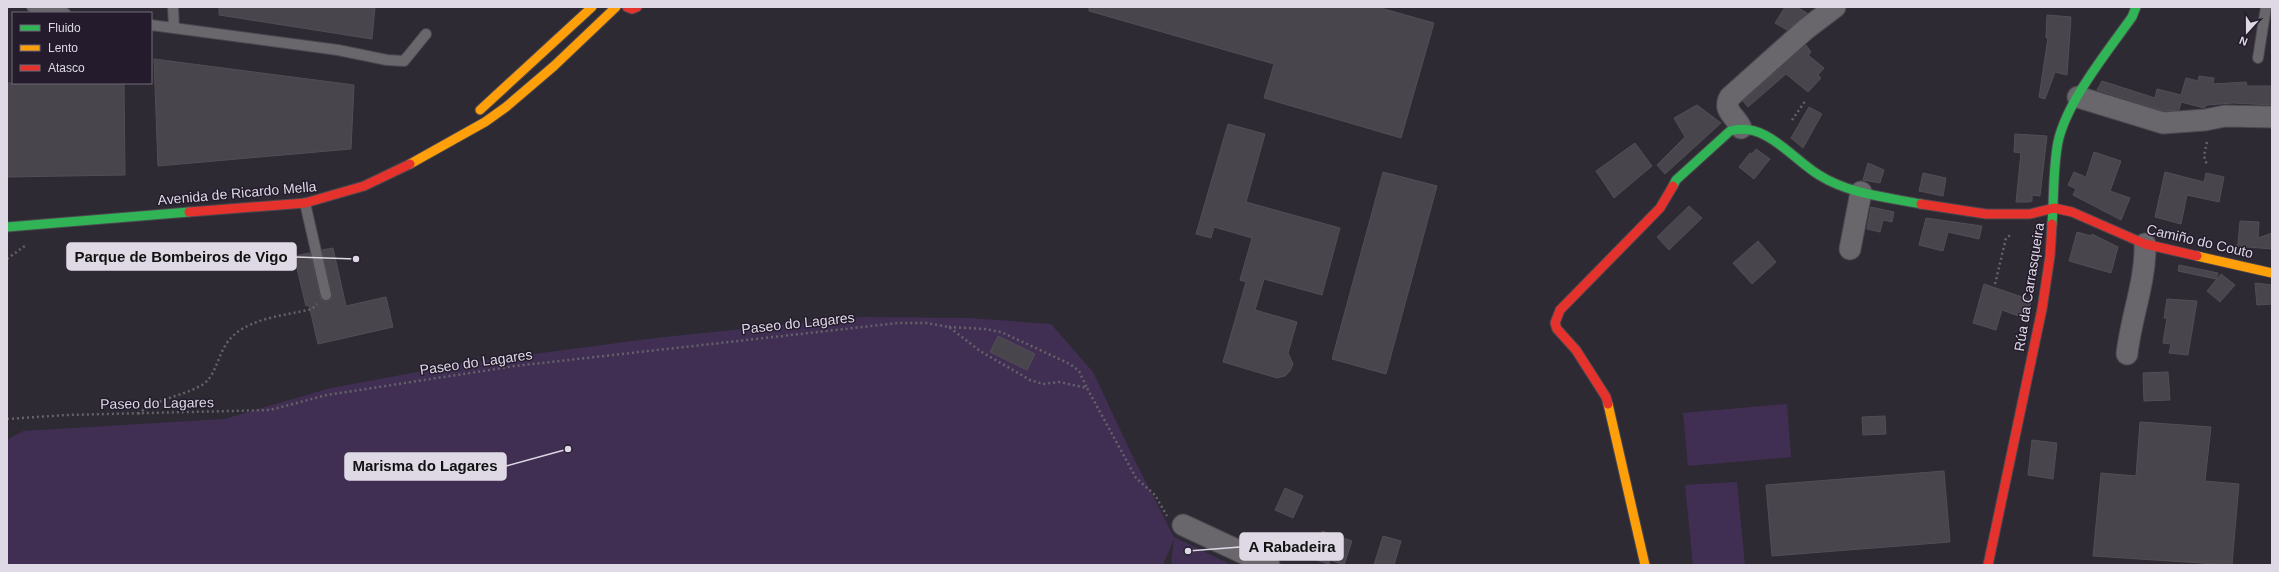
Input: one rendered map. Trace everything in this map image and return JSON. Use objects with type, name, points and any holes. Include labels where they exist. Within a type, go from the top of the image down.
[{"type":"street","name":"Avenida de Ricardo Mella","points":[[455,137],[478,112],[592,7]]},
{"type":"street","points":[[546,50],[575,33],[605,7]]},
{"type":"street","name":"Avenida de Ricardo Mella","points":[[7,226],[305,204],[334,198],[362,188],[402,170],[455,137],[487,120],[541,78],[616,7]]},
{"type":"street","points":[[541,78],[567,61],[631,7]]},
{"type":"street","points":[[1740,128],[1738,121],[1728,110],[1727,103],[1730,97],[1806,29],[1835,7]]},
{"type":"street","name":"Rúa da Carrasqueira","points":[[1992,564],[2042,309],[2050,256],[2058,142],[2063,124],[2078,97],[2132,17],[2136,7]]},
{"type":"street","points":[[2078,97],[2163,123],[2205,120],[2225,116],[2272,117]]},
{"type":"street","points":[[1645,565],[1606,397],[1576,350],[1557,329],[1555,323],[1560,310],[1660,208],[1676,180],[1730,131],[1740,128],[1752,130],[1769,137],[1818,175],[1845,189],[1933,207],[1986,214],[2030,214],[2054,208]]},
{"type":"street","points":[[1850,249],[1861,192]]},
{"type":"street","name":"Camiño do Couto","points":[[2054,208],[2072,212],[2145,244],[2272,273]]},
{"type":"street","points":[[2127,354],[2130,327],[2145,263],[2145,244]]},
{"type":"street","points":[[1183,525],[1269,565]]},
{"type":"lane","points":[[32,7],[60,12]]},
{"type":"lane","points":[[174,7],[174,28]]},
{"type":"lane","points":[[2258,58],[2266,7]]},
{"type":"lane","points":[[152,26],[338,50],[387,60],[404,61],[426,34]]},
{"type":"lane","points":[[305,204],[326,295]]},
{"type":"path","points":[[1792,120],[1806,100]]},
{"type":"path","points":[[2207,142],[2204,156],[2207,165]]},
{"type":"path","points":[[1995,284],[2006,238],[2012,234]]},
{"type":"path","points":[[138,414],[149,405],[201,385],[210,378],[225,345],[235,334],[246,326],[312,309],[326,295]]},
{"type":"path","name":"Paseo do Lagares","points":[[7,419],[270,410],[327,395],[515,366],[833,329],[898,323],[926,323],[949,327],[985,329],[1001,332],[1070,364],[1079,371],[1136,478],[1155,495],[1172,522],[1183,525]]},
{"type":"path","name":"Paseo do Lagares","points":[[949,327],[980,351],[1030,380],[1043,384],[1059,382],[1088,388]]},
{"type":"shaded area","points":[[860,317],[969,318],[1051,324],[1093,372],[1133,457],[1174,537],[1232,565],[1171,565],[1174,539],[1163,565],[7,565],[7,440],[23,431],[224,419],[331,388],[460,364],[655,338]]},
{"type":"shaded area","points":[[1787,404],[1791,457],[1688,466],[1683,413]]},
{"type":"shaded area","points":[[1737,482],[1745,565],[1693,565],[1685,485]]},
{"type":"building","points":[[219,7],[375,7],[372,39],[219,15]]},
{"type":"building","points":[[1089,7],[1377,7],[1434,23],[1401,138],[1264,98],[1274,64],[1089,11]]},
{"type":"building","points":[[1785,7],[1797,7],[1807,13],[1787,30],[1775,23]]},
{"type":"building","points":[[2047,15],[2071,17],[2067,75],[2055,72],[2045,99],[2039,97],[2048,38],[2046,38]]},
{"type":"building","points":[[1806,45],[1811,52],[1808,55],[1824,68],[1818,75],[1821,78],[1808,92],[1786,74],[1748,107],[1743,101]]},
{"type":"building","points":[[154,59],[354,85],[351,149],[158,166]]},
{"type":"building","points":[[2199,76],[2214,78],[2213,84],[2246,82],[2247,86],[2272,86],[2272,105],[2233,103],[2207,105],[2204,108],[2181,102],[2179,110],[2164,111],[2097,90],[2102,81],[2155,98],[2157,89],[2181,95],[2186,78],[2198,81]]},
{"type":"building","points":[[7,83],[124,84],[125,175],[7,177]]},
{"type":"building","points":[[1697,105],[1721,123],[1665,174],[1657,165],[1685,137],[1674,118]]},
{"type":"building","points":[[1809,107],[1822,114],[1803,148],[1791,138]]},
{"type":"building","points":[[1228,124],[1265,134],[1246,202],[1340,228],[1322,295],[1264,279],[1255,310],[1297,322],[1288,353],[1293,364],[1290,371],[1285,376],[1277,378],[1223,362],[1246,282],[1240,280],[1252,238],[1214,227],[1211,238],[1196,234]]},
{"type":"building","points":[[2015,134],[2047,136],[2040,196],[2032,195],[2032,201],[2028,202],[2016,202],[2021,153],[2014,152]]},
{"type":"building","points":[[1635,143],[1652,166],[1614,198],[1596,171]]},
{"type":"building","points":[[1756,149],[1770,159],[1754,179],[1739,167],[1750,153],[1752,154]]},
{"type":"building","points":[[2094,152],[2121,161],[2110,191],[2130,198],[2121,220],[2073,195],[2076,189],[2068,185],[2074,172],[2086,177]]},
{"type":"building","points":[[1868,163],[1884,170],[1880,183],[1863,180]]},
{"type":"building","points":[[1383,172],[1437,186],[1386,374],[1332,359]]},
{"type":"building","points":[[2165,172],[2204,182],[2206,173],[2224,177],[2219,202],[2187,195],[2181,224],[2155,217]]},
{"type":"building","points":[[1923,173],[1946,178],[1943,196],[1919,191]]},
{"type":"building","points":[[1689,206],[1702,218],[1669,250],[1657,237]]},
{"type":"building","points":[[1871,207],[1894,212],[1892,222],[1883,220],[1880,232],[1867,229]]},
{"type":"building","points":[[1926,218],[1982,226],[1979,239],[1948,232],[1943,251],[1919,245]]},
{"type":"building","points":[[2240,221],[2259,222],[2258,238],[2272,233],[2272,249],[2235,246],[2238,244]]},
{"type":"building","points":[[2077,232],[2091,236],[2092,234],[2118,247],[2111,273],[2069,261]]},
{"type":"building","points":[[1758,241],[1776,262],[1752,284],[1733,263]]},
{"type":"building","points":[[333,248],[346,306],[386,297],[393,327],[318,344],[309,305],[306,306],[294,256],[310,253],[320,296],[322,300],[327,301],[331,299],[332,294],[322,250]]},
{"type":"building","points":[[2179,265],[2218,273],[2216,279],[2178,271]]},
{"type":"building","points":[[2221,274],[2235,285],[2220,302],[2207,291]]},
{"type":"building","points":[[2255,283],[2272,285],[2272,304],[2257,305]]},
{"type":"building","points":[[1984,284],[2031,300],[2027,319],[2002,310],[1996,330],[1973,323]]},
{"type":"building","points":[[2167,299],[2197,301],[2188,355],[2169,353],[2171,344],[2163,343],[2167,318],[2164,318]]},
{"type":"building","points":[[998,336],[1035,354],[1027,370],[990,352]]},
{"type":"building","points":[[2168,372],[2170,400],[2144,401],[2143,373]]},
{"type":"building","points":[[1885,416],[1886,434],[1863,435],[1862,417]]},
{"type":"building","points":[[2140,422],[2211,427],[2205,481],[2239,484],[2232,565],[2093,556],[2101,473],[2136,476]]},
{"type":"building","points":[[2032,440],[2057,443],[2053,479],[2028,475]]},
{"type":"building","points":[[1944,471],[1950,542],[1772,556],[1766,485]]},
{"type":"building","points":[[1285,488],[1303,496],[1293,518],[1275,510]]},
{"type":"building","points":[[1322,531],[1352,541],[1344,565],[1330,560],[1329,564],[1313,559]]},
{"type":"building","points":[[1383,536],[1401,541],[1394,565],[1374,565]]},
{"type":"traffic: fast","points":[[2052,224],[2055,162],[2058,142],[2063,126],[2079,93],[2132,17],[2136,7]]},
{"type":"traffic: fast","points":[[1673,186],[1676,180],[1730,131],[1743,129],[1755,131],[1767,136],[1819,175],[1843,187],[1868,194],[1921,204]]},
{"type":"traffic: fast","points":[[7,227],[189,212]]},
{"type":"traffic: slow","points":[[480,110],[592,7]]},
{"type":"traffic: slow","points":[[410,164],[485,122],[506,107],[554,66],[616,7]]},
{"type":"traffic: slow","points":[[2197,256],[2272,273]]},
{"type":"traffic: slow","points":[[1608,404],[1645,565]]},
{"type":"traffic: jam","points":[[627,7],[632,9],[637,7]]},
{"type":"traffic: jam","points":[[189,212],[305,203],[364,186],[410,164]]},
{"type":"traffic: jam","points":[[1608,404],[1606,397],[1576,350],[1557,329],[1555,323],[1560,310],[1660,208],[1673,186]]},
{"type":"traffic: jam","points":[[1921,204],[1986,214],[2030,214],[2054,208],[2072,212],[2145,244],[2197,256]]},
{"type":"traffic: jam","points":[[1988,565],[2042,309],[2050,256],[2052,224]]},
{"type":"place","name":"Parque de Bombeiros de Vigo","points":[[356,259]]},
{"type":"place","name":"Marisma do Lagares","points":[[568,449]]},
{"type":"place","name":"A Rabadeira","points":[[1188,551]]}]
